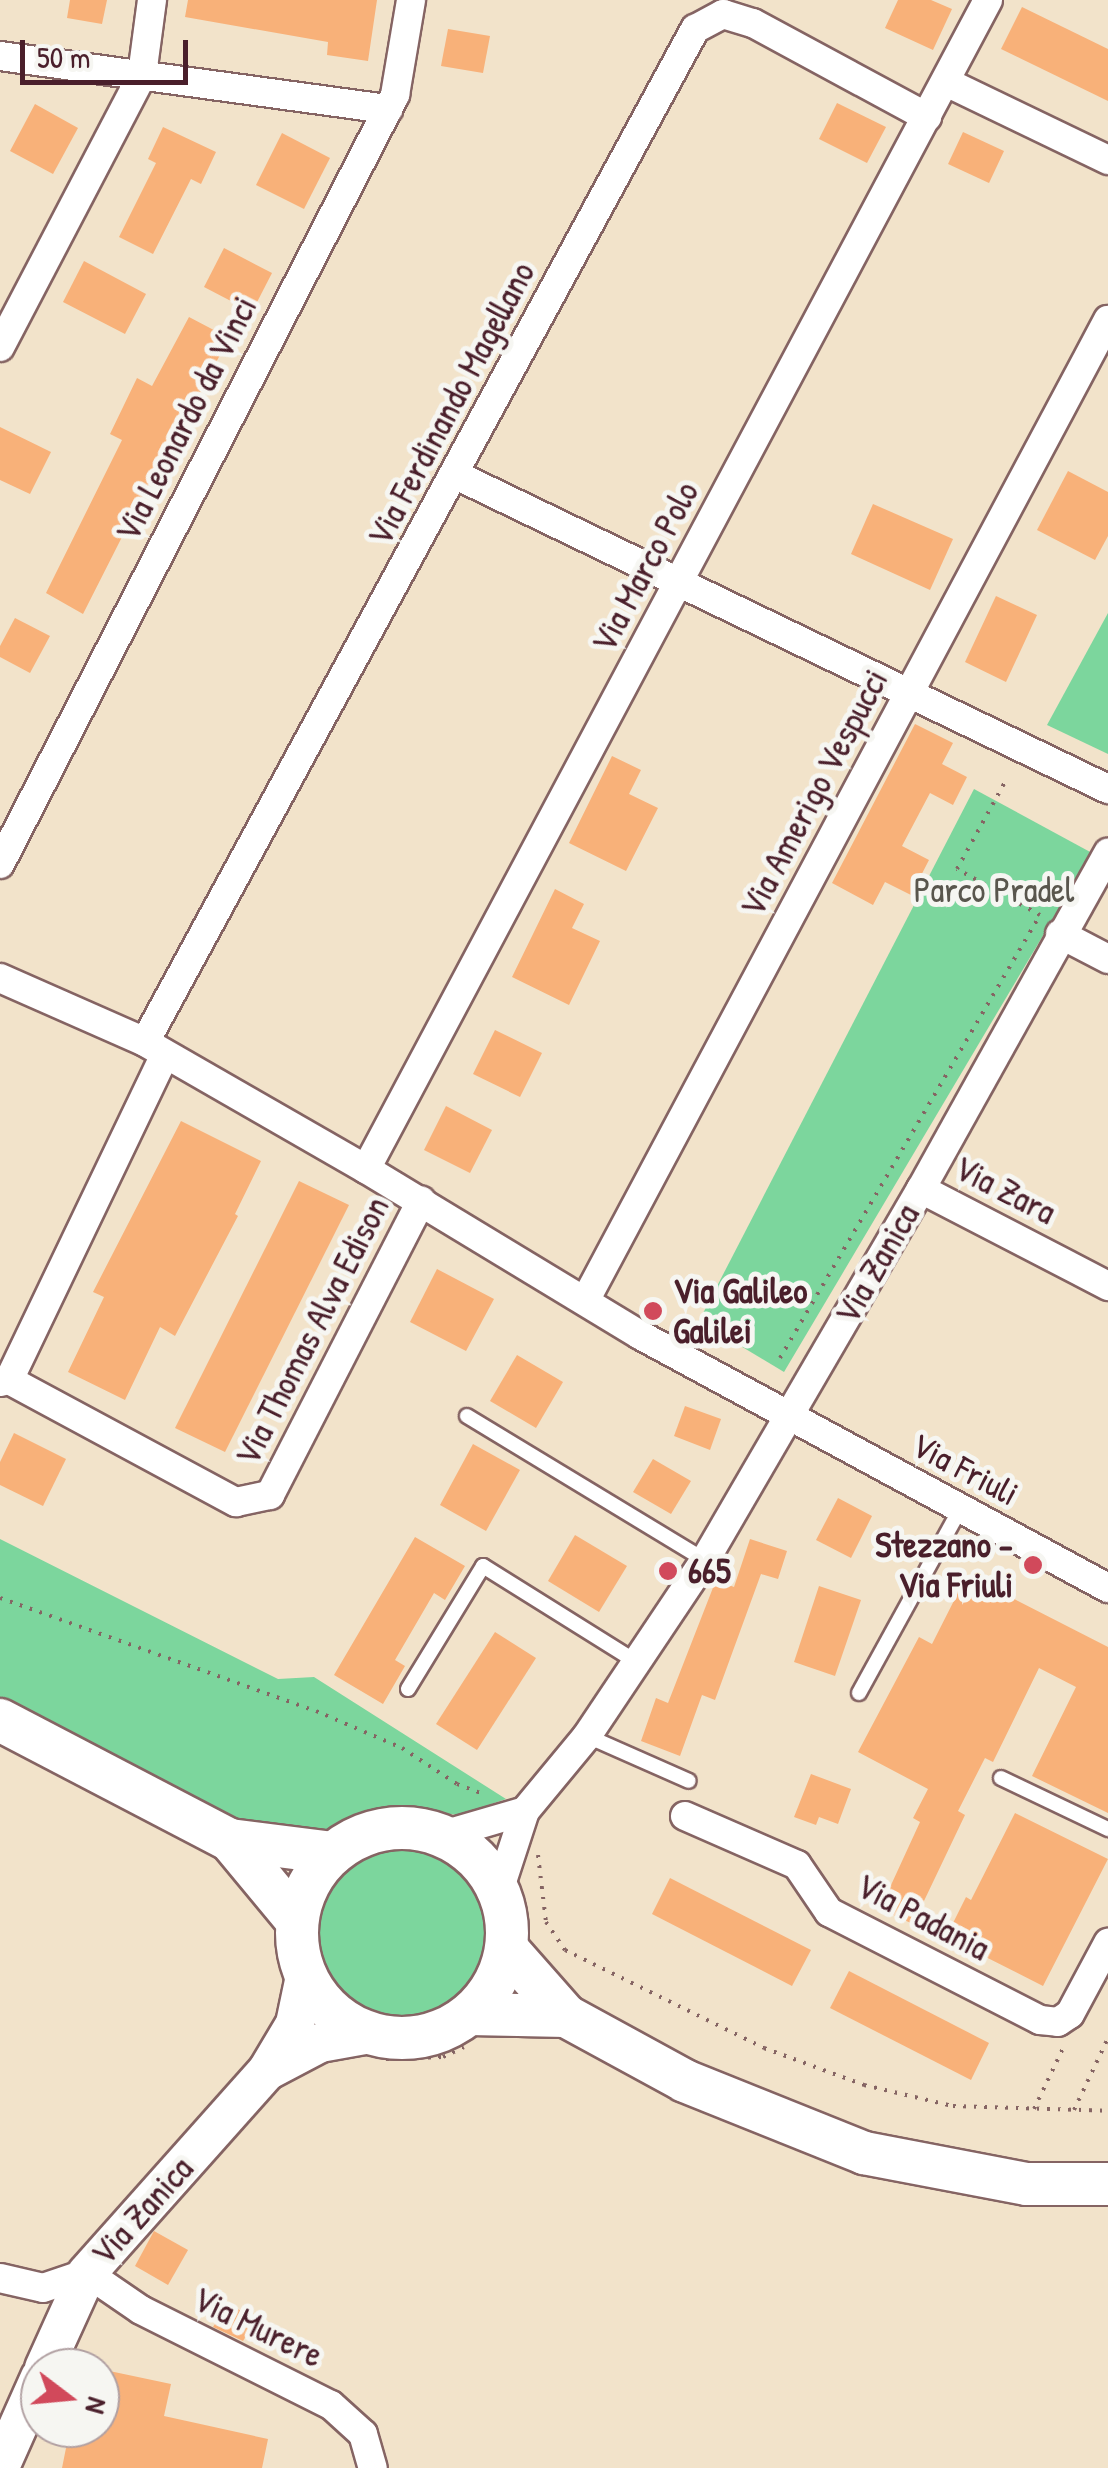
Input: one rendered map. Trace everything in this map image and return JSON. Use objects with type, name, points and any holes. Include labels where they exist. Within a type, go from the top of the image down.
[{"type":"main road","points":[[0,1720],[230,1840],[333,1852]]},
{"type":"main road","points":[[472,2028],[494,1985],[506,1949],[507,1920],[499,1891],[476,1858],[443,1835],[415,1828],[386,1828],[358,1837],[333,1852],[308,1884],[296,1921],[297,1949],[305,1976],[331,2012],[373,2047],[440,2032],[472,2028],[566,2016]]},
{"type":"main road","points":[[230,1840],[296,1921]]},
{"type":"main road","points":[[506,1949],[566,2016],[685,2081],[864,2153],[1027,2184],[1108,2184]]},
{"type":"street","points":[[0,347],[142,75],[152,0]]},
{"type":"street","name":"Via Leonardo da Vinci","points":[[0,864],[396,95],[411,0]]},
{"type":"street","name":"Via Marco Polo","points":[[366,1168],[988,0]]},
{"type":"street","name":"Via Ferdinando Magellano","points":[[5,1381],[155,1048],[456,474],[695,30],[723,14],[753,23],[927,118]]},
{"type":"street","points":[[0,56],[388,109]]},
{"type":"street","points":[[946,82],[1108,160]]},
{"type":"street","name":"Via Amerigo Vespucci","points":[[585,1301],[1108,320]]},
{"type":"street","points":[[456,474],[1108,789]]},
{"type":"street","name":"Via Zanica","points":[[499,1891],[525,1811],[588,1736],[706,1560],[785,1417],[921,1189],[1108,853]]},
{"type":"street","points":[[1060,934],[1108,959]]},
{"type":"street","points":[[0,978],[155,1048],[366,1168],[785,1417]]},
{"type":"street","name":"Via Zara","points":[[921,1189],[1108,1286]]},
{"type":"street","name":"Via Thomas Alva Edison","points":[[5,1381],[236,1502],[270,1494],[421,1201]]},
{"type":"street","name":"Via Friuli","points":[[785,1417],[1108,1588]]},
{"type":"street","points":[[443,1835],[525,1811]]},
{"type":"street","name":"Via Padania","points":[[686,1816],[797,1865],[829,1912],[1040,2020],[1058,2022]]},
{"type":"street","points":[[1058,2022],[1070,2014],[1108,1943]]},
{"type":"street","name":"Via Zanica","points":[[53,2348],[87,2273],[267,2071],[296,2024],[305,1976]]},
{"type":"street","name":"Via Zanica","points":[[267,2071],[320,2043],[373,2047]]},
{"type":"street","points":[[0,2278],[43,2288],[87,2273]]},
{"type":"street","name":"Via Murere","points":[[87,2273],[141,2310],[330,2404],[363,2434],[374,2468]]},
{"type":"street","points":[[0,2467],[20,2422]]},
{"type":"lane","points":[[468,1416],[706,1560]]},
{"type":"lane","points":[[859,1693],[960,1509]]},
{"type":"lane","points":[[408,1689],[483,1566],[638,1663]]},
{"type":"lane","points":[[588,1736],[689,1780]]},
{"type":"lane","points":[[1001,1778],[1108,1829]]},
{"type":"path","points":[[780,1358],[1040,915],[957,868],[1005,782]]},
{"type":"path","points":[[0,1598],[316,1711],[402,1748],[457,1784],[525,1811],[537,1832],[546,1922],[566,1950],[764,2048],[864,2085],[953,2106],[1108,2110]]},
{"type":"path","points":[[534,1982],[566,1950]]},
{"type":"path","points":[[1034,2109],[1065,2044],[1058,2022]]},
{"type":"path","points":[[373,2047],[443,2057],[472,2028]]},
{"type":"path","points":[[1074,2110],[1108,2038]]},
{"type":"green space","points":[[1108,613],[1108,754],[1047,725]]},
{"type":"green space","name":"Parco Pradel","points":[[974,789],[1092,853],[784,1372],[699,1321]]},
{"type":"green space","points":[[0,1539],[278,1679],[314,1677],[506,1799],[459,1815],[387,1808],[328,1833],[233,1828],[0,1703]]},
{"type":"green space","points":[[402,1848],[434,1854],[461,1873],[480,1900],[486,1932],[480,1964],[461,1991],[434,2010],[402,2016],[370,2010],[343,1991],[324,1964],[318,1932],[324,1900],[343,1873],[370,1854]]},
{"type":"building","points":[[70,0],[107,0],[102,24],[67,18]]},
{"type":"building","points":[[188,0],[377,0],[368,61],[327,55],[328,42],[185,17]]},
{"type":"building","points":[[898,0],[931,0],[952,9],[933,50],[885,28]]},
{"type":"building","points":[[1022,7],[1108,49],[1108,101],[1001,49]]},
{"type":"building","points":[[448,29],[490,36],[483,73],[441,66]]},
{"type":"building","points":[[837,103],[886,127],[867,163],[819,139]]},
{"type":"building","points":[[35,104],[78,128],[53,174],[10,151]]},
{"type":"building","points":[[163,127],[216,152],[201,184],[191,179],[153,254],[119,237],[156,163],[148,159]]},
{"type":"building","points":[[963,132],[1004,151],[989,183],[948,164]]},
{"type":"building","points":[[282,133],[330,158],[304,209],[256,185]]},
{"type":"building","points":[[224,248],[272,273],[252,312],[204,287]]},
{"type":"building","points":[[84,261],[146,294],[125,334],[63,302]]},
{"type":"building","points":[[189,317],[229,338],[193,406],[199,409],[171,465],[161,460],[83,614],[46,593],[122,440],[110,434],[137,378],[152,386]]},
{"type":"building","points":[[0,427],[51,452],[30,494],[0,480]]},
{"type":"building","points":[[1068,471],[1108,492],[1108,536],[1095,560],[1037,530]]},
{"type":"building","points":[[873,504],[953,539],[930,590],[851,554]]},
{"type":"building","points":[[996,596],[1037,615],[1006,682],[965,662]]},
{"type":"building","points":[[15,618],[50,636],[30,673],[0,657],[0,646]]},
{"type":"building","points":[[915,724],[953,743],[942,764],[967,777],[953,805],[930,793],[902,846],[929,860],[911,895],[885,882],[873,905],[832,883]]},
{"type":"building","points":[[612,756],[641,770],[629,794],[658,808],[626,871],[569,843]]},
{"type":"building","points":[[555,889],[584,904],[572,928],[600,941],[569,1005],[512,977]]},
{"type":"building","points":[[495,1030],[542,1053],[520,1097],[473,1074]]},
{"type":"building","points":[[446,1106],[492,1130],[470,1173],[424,1150]]},
{"type":"building","points":[[181,1121],[261,1161],[235,1214],[238,1216],[175,1336],[160,1327],[125,1400],[68,1372],[104,1297],[93,1292]]},
{"type":"building","points":[[299,1181],[349,1205],[225,1452],[175,1428]]},
{"type":"building","points":[[437,1269],[494,1299],[466,1351],[410,1322]]},
{"type":"building","points":[[517,1355],[563,1382],[536,1428],[490,1401]]},
{"type":"building","points":[[685,1406],[721,1419],[710,1450],[674,1436]]},
{"type":"building","points":[[14,1433],[66,1459],[43,1506],[0,1485],[0,1462]]},
{"type":"building","points":[[473,1444],[520,1470],[486,1531],[440,1505]]},
{"type":"building","points":[[653,1459],[691,1481],[671,1514],[633,1492]]},
{"type":"building","points":[[838,1498],[872,1516],[851,1558],[816,1540]]},
{"type":"building","points":[[575,1535],[627,1566],[599,1612],[548,1581]]},
{"type":"building","points":[[415,1537],[465,1566],[445,1600],[434,1593],[395,1660],[405,1666],[383,1704],[334,1675]]},
{"type":"building","points":[[750,1539],[787,1551],[778,1579],[761,1574],[715,1700],[702,1695],[680,1756],[641,1741],[656,1698],[668,1703],[716,1580],[734,1587]]},
{"type":"building","points":[[967,1575],[1108,1647],[1108,1813],[1032,1776],[1076,1687],[1039,1668],[993,1762],[985,1758],[958,1811],[965,1815],[913,1924],[880,1909],[920,1822],[913,1818],[928,1789],[858,1752],[919,1637],[932,1644]]},
{"type":"building","points":[[819,1586],[861,1600],[835,1676],[794,1662]]},
{"type":"building","points":[[495,1632],[536,1658],[477,1750],[436,1724]]},
{"type":"building","points":[[811,1774],[851,1789],[838,1824],[819,1817],[816,1825],[794,1817]]},
{"type":"building","points":[[1015,1813],[1108,1859],[1043,1986],[946,1937],[966,1897],[971,1900]]},
{"type":"building","points":[[670,1878],[811,1950],[792,1986],[652,1914]]},
{"type":"building","points":[[849,1971],[989,2043],[971,2080],[830,2008]]},
{"type":"building","points":[[154,2231],[188,2250],[168,2285],[135,2266]]},
{"type":"building","points":[[228,2303],[256,2320],[243,2341],[213,2327]]},
{"type":"building","points":[[120,2373],[171,2384],[164,2416],[268,2439],[262,2468],[62,2468],[66,2448],[120,2448]]},
{"type":"place","name":"Via Galileo Galilei","points":[[653,1311]]},
{"type":"place","name":"Stezzano - Via Friuli","points":[[1033,1565]]},
{"type":"place","name":"665","points":[[668,1571]]}]
